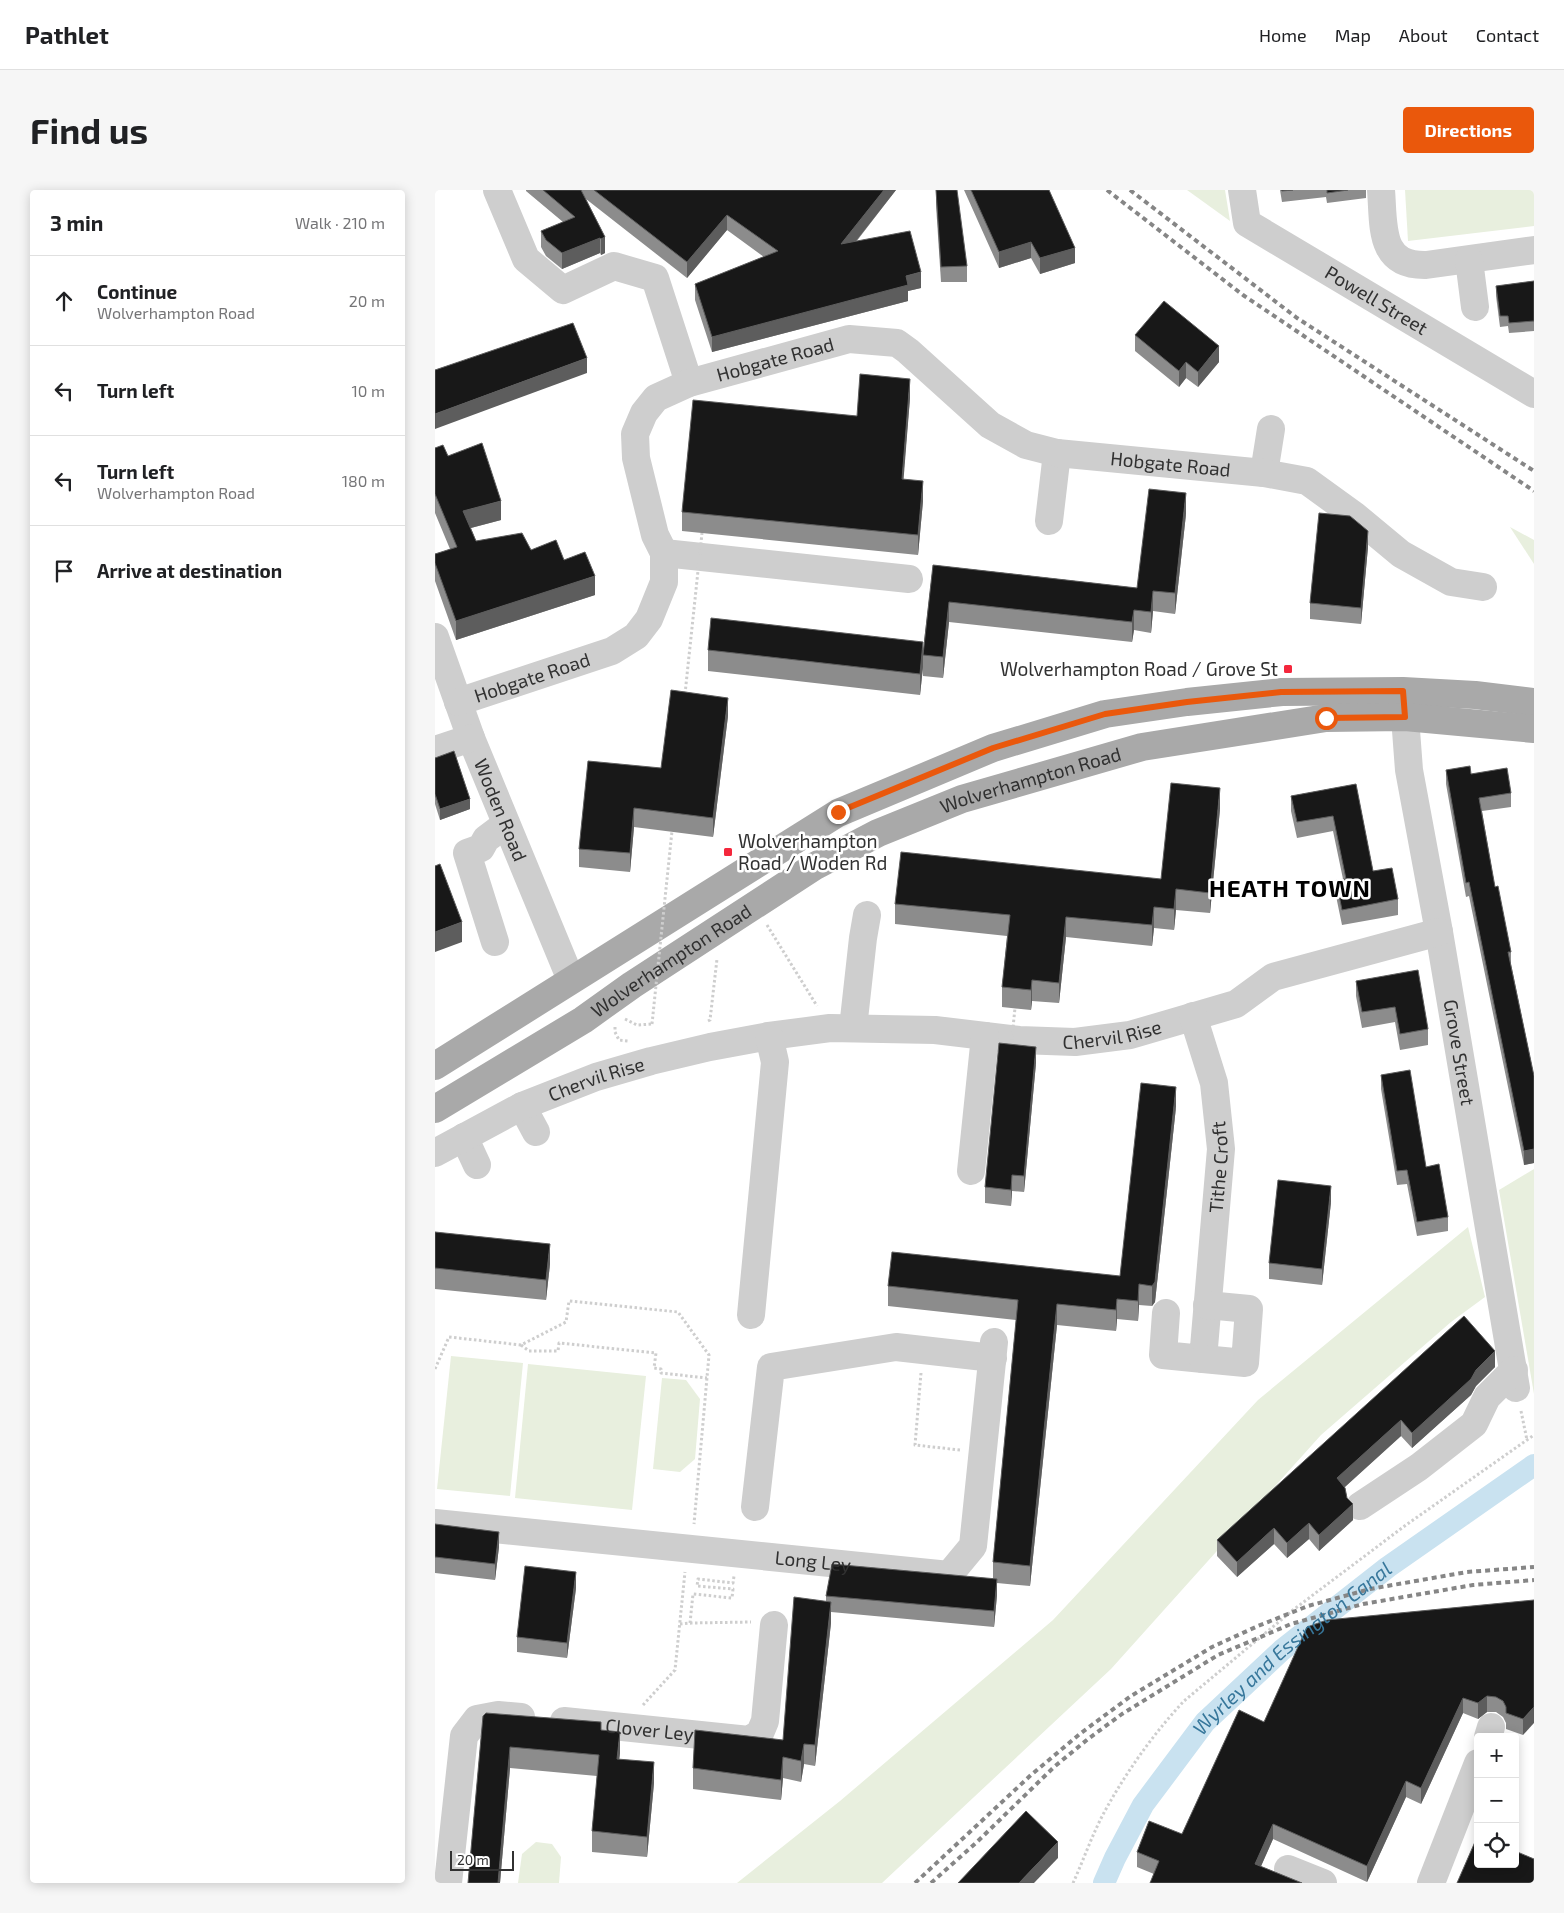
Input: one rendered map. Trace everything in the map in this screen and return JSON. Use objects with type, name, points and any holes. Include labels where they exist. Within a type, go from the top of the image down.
[{"type":"main road","name":"Wolverhampton Road","points":[[435,1066],[838,812],[993,748],[1105,714],[1187,702],[1281,692],[1404,704],[1534,730]]},
{"type":"main road","name":"Wolverhampton Road","points":[[435,1109],[583,1020],[632,985],[815,866],[878,833],[962,799],[1142,747],[1404,704],[1475,695],[1534,702]]},
{"type":"main road","points":[[571,980],[583,1020]]},
{"type":"street","points":[[497,190],[526,259],[563,290],[614,266],[655,278],[689,383]]},
{"type":"street","name":"Powell Street","points":[[1242,190],[1247,223],[1534,394]]},
{"type":"street","points":[[1381,190],[1386,242],[1394,256],[1401,261],[1417,265],[1469,260],[1534,250]]},
{"type":"street","points":[[1469,260],[1475,307]]},
{"type":"street","name":"Hobgate Road","points":[[449,699],[612,651],[636,636],[649,619],[664,582],[664,554],[655,535],[636,458],[635,434],[656,398],[689,383],[849,339],[897,343],[908,350],[990,426],[1026,445],[1057,452],[1264,473],[1307,481],[1354,514],[1401,554],[1451,582],[1483,587]]},
{"type":"street","points":[[1264,473],[1271,429]]},
{"type":"street","points":[[1049,521],[1057,452]]},
{"type":"street","points":[[664,554],[909,579]]},
{"type":"street","name":"Woden Road","points":[[435,637],[449,699],[471,738],[571,980]]},
{"type":"street","name":"Grove Street","points":[[1404,704],[1409,770],[1439,932],[1515,1379]]},
{"type":"street","points":[[435,750],[471,738]]},
{"type":"street","points":[[495,942],[467,854],[481,848],[486,839],[506,824]]},
{"type":"street","points":[[842,1028],[867,915]]},
{"type":"street","name":"Chervil Rise","points":[[435,1153],[522,1106],[596,1077],[651,1060],[769,1036],[842,1028],[935,1030],[1019,1040],[1075,1042],[1130,1035],[1236,1004],[1273,977],[1439,932]]},
{"type":"street","name":"Tithe Croft","points":[[1193,1016],[1214,1083],[1221,1149],[1203,1359]]},
{"type":"street","points":[[751,1315],[775,1062],[769,1036]]},
{"type":"street","points":[[971,1171],[985,1036]]},
{"type":"street","points":[[522,1106],[536,1132]]},
{"type":"street","points":[[464,1137],[477,1165]]},
{"type":"street","points":[[1166,1313],[1163,1355],[1245,1363],[1249,1309],[1206,1313]]},
{"type":"street","points":[[755,1507],[771,1367],[896,1347],[923,1350]]},
{"type":"street","name":"Long Ley","points":[[435,1523],[686,1558],[949,1575],[973,1546],[993,1350],[923,1350]]},
{"type":"street","points":[[1360,1506],[1419,1467],[1474,1424],[1487,1397],[1515,1379]]},
{"type":"street","name":"Clover Ley","points":[[448,1883],[464,1736],[477,1719],[498,1715],[749,1740],[760,1733],[765,1721],[774,1625]]},
{"type":"street","points":[[1431,1883],[1474,1773]]},
{"type":"street","points":[[1288,1869],[1323,1883]]},
{"type":"path","points":[[684,700],[702,533]]},
{"type":"path","points":[[631,1041],[619,1040],[615,1027],[618,1022],[624,1019],[637,1025],[652,1024],[672,831]]},
{"type":"path","points":[[760,930],[768,924],[842,1028]]},
{"type":"path","points":[[701,1024],[710,1020],[717,956]]},
{"type":"path","points":[[1010,1051],[1015,1008]]},
{"type":"path","points":[[521,1345],[566,1322],[569,1301],[678,1312],[709,1355],[693,1530],[689,1531],[675,1670],[623,1727]]},
{"type":"path","points":[[435,1369],[449,1337],[521,1345],[529,1351],[558,1351],[559,1343],[656,1353],[654,1368],[661,1369],[661,1373],[707,1378]]},
{"type":"path","points":[[923,1350],[915,1445],[983,1453]]},
{"type":"path","points":[[1515,1379],[1527,1440]]},
{"type":"path","points":[[1073,1883],[1105,1810],[1138,1758],[1168,1718],[1185,1701],[1300,1604],[1406,1525],[1534,1436]]},
{"type":"path","points":[[690,1624],[693,1594],[732,1598],[733,1589],[697,1586],[698,1579],[733,1583],[735,1573]]},
{"type":"path","points":[[680,1624],[751,1622],[774,1625]]},
{"type":"green space","points":[[1187,190],[1225,190],[1230,221]]},
{"type":"green space","points":[[1405,190],[1534,190],[1534,226],[1408,241]]},
{"type":"green space","points":[[1510,527],[1534,540],[1534,564]]},
{"type":"green space","points":[[1534,1169],[1534,1394],[1499,1190]]},
{"type":"green space","points":[[1468,1227],[1485,1297],[1451,1322],[1321,1435],[1111,1669],[882,1883],[737,1883],[840,1801],[1053,1620],[1258,1400]]},
{"type":"green space","points":[[451,1356],[523,1363],[510,1496],[437,1489]]},
{"type":"green space","points":[[528,1364],[646,1376],[632,1510],[515,1498]]},
{"type":"green space","points":[[662,1378],[686,1380],[700,1399],[695,1459],[680,1472],[653,1469]]},
{"type":"green space","points":[[536,1842],[552,1844],[561,1857],[559,1883],[518,1883],[522,1854]]},
{"type":"building","points":[[543,190],[581,190],[605,237],[562,253],[546,240],[541,231],[575,217]]},
{"type":"building","points":[[594,190],[884,190],[841,244],[910,231],[921,272],[906,276],[908,285],[712,337],[695,284],[778,251],[727,215],[687,262]]},
{"type":"building","points":[[936,190],[957,190],[967,266],[941,267]]},
{"type":"building","points":[[971,190],[1049,190],[1075,248],[1040,258],[1031,242],[999,252]]},
{"type":"building","points":[[1327,190],[1348,190],[1327,193]]},
{"type":"building","points":[[1534,281],[1534,321],[1509,323],[1508,316],[1500,316],[1496,286]]},
{"type":"building","points":[[1164,301],[1219,346],[1198,372],[1186,362],[1179,371],[1135,335]]},
{"type":"building","points":[[573,323],[587,358],[435,414],[435,370]]},
{"type":"building","points":[[860,374],[910,379],[902,479],[923,481],[918,535],[682,512],[693,400],[857,416]]},
{"type":"building","points":[[482,443],[501,501],[463,511],[476,541],[522,533],[531,550],[556,540],[564,560],[585,552],[595,576],[456,621],[435,563],[435,554],[457,547],[435,494],[435,448],[443,445],[448,456]]},
{"type":"building","points":[[1149,489],[1186,493],[1175,593],[1153,591],[1151,612],[1134,610],[1132,622],[949,602],[943,657],[923,655],[933,565],[1137,588]]},
{"type":"building","points":[[1319,513],[1350,516],[1368,531],[1361,608],[1310,603]]},
{"type":"building","points":[[711,618],[923,642],[920,674],[708,650]]},
{"type":"building","points":[[671,690],[728,698],[713,818],[634,808],[630,853],[579,849],[588,761],[661,768]]},
{"type":"building","points":[[454,751],[470,799],[440,809],[435,794],[435,758]]},
{"type":"building","points":[[1470,766],[1471,774],[1507,768],[1511,793],[1479,798],[1495,887],[1498,886],[1511,952],[1508,952],[1534,1076],[1534,1149],[1524,1151],[1469,882],[1466,883],[1446,770]]},
{"type":"building","points":[[1171,783],[1220,788],[1210,893],[1176,889],[1174,909],[1154,907],[1152,925],[1066,917],[1059,983],[1032,980],[1031,990],[1002,987],[1010,915],[895,904],[901,852],[1161,879]]},
{"type":"building","points":[[1356,784],[1373,871],[1392,868],[1398,899],[1342,910],[1336,880],[1346,879],[1333,816],[1297,822],[1291,796]]},
{"type":"building","points":[[440,864],[462,922],[435,932],[435,866]]},
{"type":"building","points":[[1418,970],[1428,1029],[1400,1034],[1395,1007],[1362,1012],[1356,981]]},
{"type":"building","points":[[999,1043],[1036,1047],[1024,1176],[1012,1175],[1011,1190],[985,1187]]},
{"type":"building","points":[[1410,1070],[1426,1167],[1439,1164],[1448,1217],[1417,1222],[1407,1170],[1397,1171],[1381,1075]]},
{"type":"building","points":[[1141,1083],[1176,1087],[1155,1282],[1152,1286],[1139,1284],[1138,1301],[1117,1299],[1116,1310],[1057,1304],[1030,1566],[993,1562],[1018,1300],[888,1286],[892,1252],[1120,1276]]},
{"type":"building","points":[[1278,1180],[1331,1186],[1322,1269],[1269,1263]]},
{"type":"building","points":[[435,1232],[550,1244],[546,1280],[435,1268]]},
{"type":"building","points":[[1464,1316],[1495,1351],[1476,1370],[1471,1379],[1412,1433],[1401,1420],[1337,1478],[1345,1488],[1347,1498],[1353,1504],[1319,1535],[1309,1523],[1287,1543],[1274,1528],[1237,1562],[1217,1540]]},
{"type":"building","points":[[435,1524],[499,1532],[495,1564],[435,1557]]},
{"type":"building","points":[[832,1564],[997,1579],[994,1611],[826,1596]]},
{"type":"building","points":[[525,1566],[576,1572],[567,1643],[517,1637]]},
{"type":"building","points":[[794,1597],[831,1602],[815,1745],[804,1744],[801,1761],[783,1757],[781,1780],[693,1768],[695,1730],[783,1740]]},
{"type":"building","points":[[1534,1600],[1534,1707],[1523,1719],[1506,1713],[1503,1701],[1496,1697],[1487,1696],[1478,1703],[1463,1698],[1421,1788],[1406,1781],[1367,1866],[1273,1824],[1255,1864],[1302,1883],[1150,1883],[1159,1861],[1137,1852],[1149,1821],[1182,1834],[1239,1710],[1264,1722],[1307,1627],[1327,1620]]},
{"type":"building","points":[[486,1713],[601,1722],[601,1730],[620,1732],[617,1759],[654,1762],[647,1837],[592,1831],[599,1755],[510,1747],[498,1883],[468,1883],[483,1716]]},
{"type":"building","points":[[1026,1811],[1058,1842],[1019,1883],[958,1883]]},
{"type":"building","points":[[1474,1844],[1474,1868],[1519,1868],[1519,1853],[1534,1859],[1534,1883],[1457,1883]]},
{"type":"waterway","name":"Wyrley and Essington Canal","points":[[1104,1883],[1143,1805],[1205,1722],[1282,1650],[1388,1567],[1534,1465]]},
{"type":"railway","points":[[1107,190],[1243,295],[1534,491]]},
{"type":"railway","points":[[1130,190],[1297,318],[1534,471]]},
{"type":"railway","points":[[915,1883],[1031,1775],[1081,1733],[1131,1696],[1212,1647],[1308,1606],[1370,1589],[1467,1572],[1534,1567]]},
{"type":"railway","points":[[931,1883],[977,1842],[1054,1767],[1088,1739],[1122,1714],[1218,1655],[1291,1624],[1363,1604],[1473,1585],[1534,1580]]},
{"type":"place","name":"Wolverhampton Road / Grove St","points":[[1288,669]]},
{"type":"place","name":"Wolverhampton Road / Woden Rd","points":[[728,852]]},
{"type":"district","name":"HEATH TOWN","points":[[1290,889]]},
{"type":"route","points":[[838,812],[993,748],[1105,714],[1187,702],[1281,692],[1403,691],[1405,717],[1326,718]]}]
